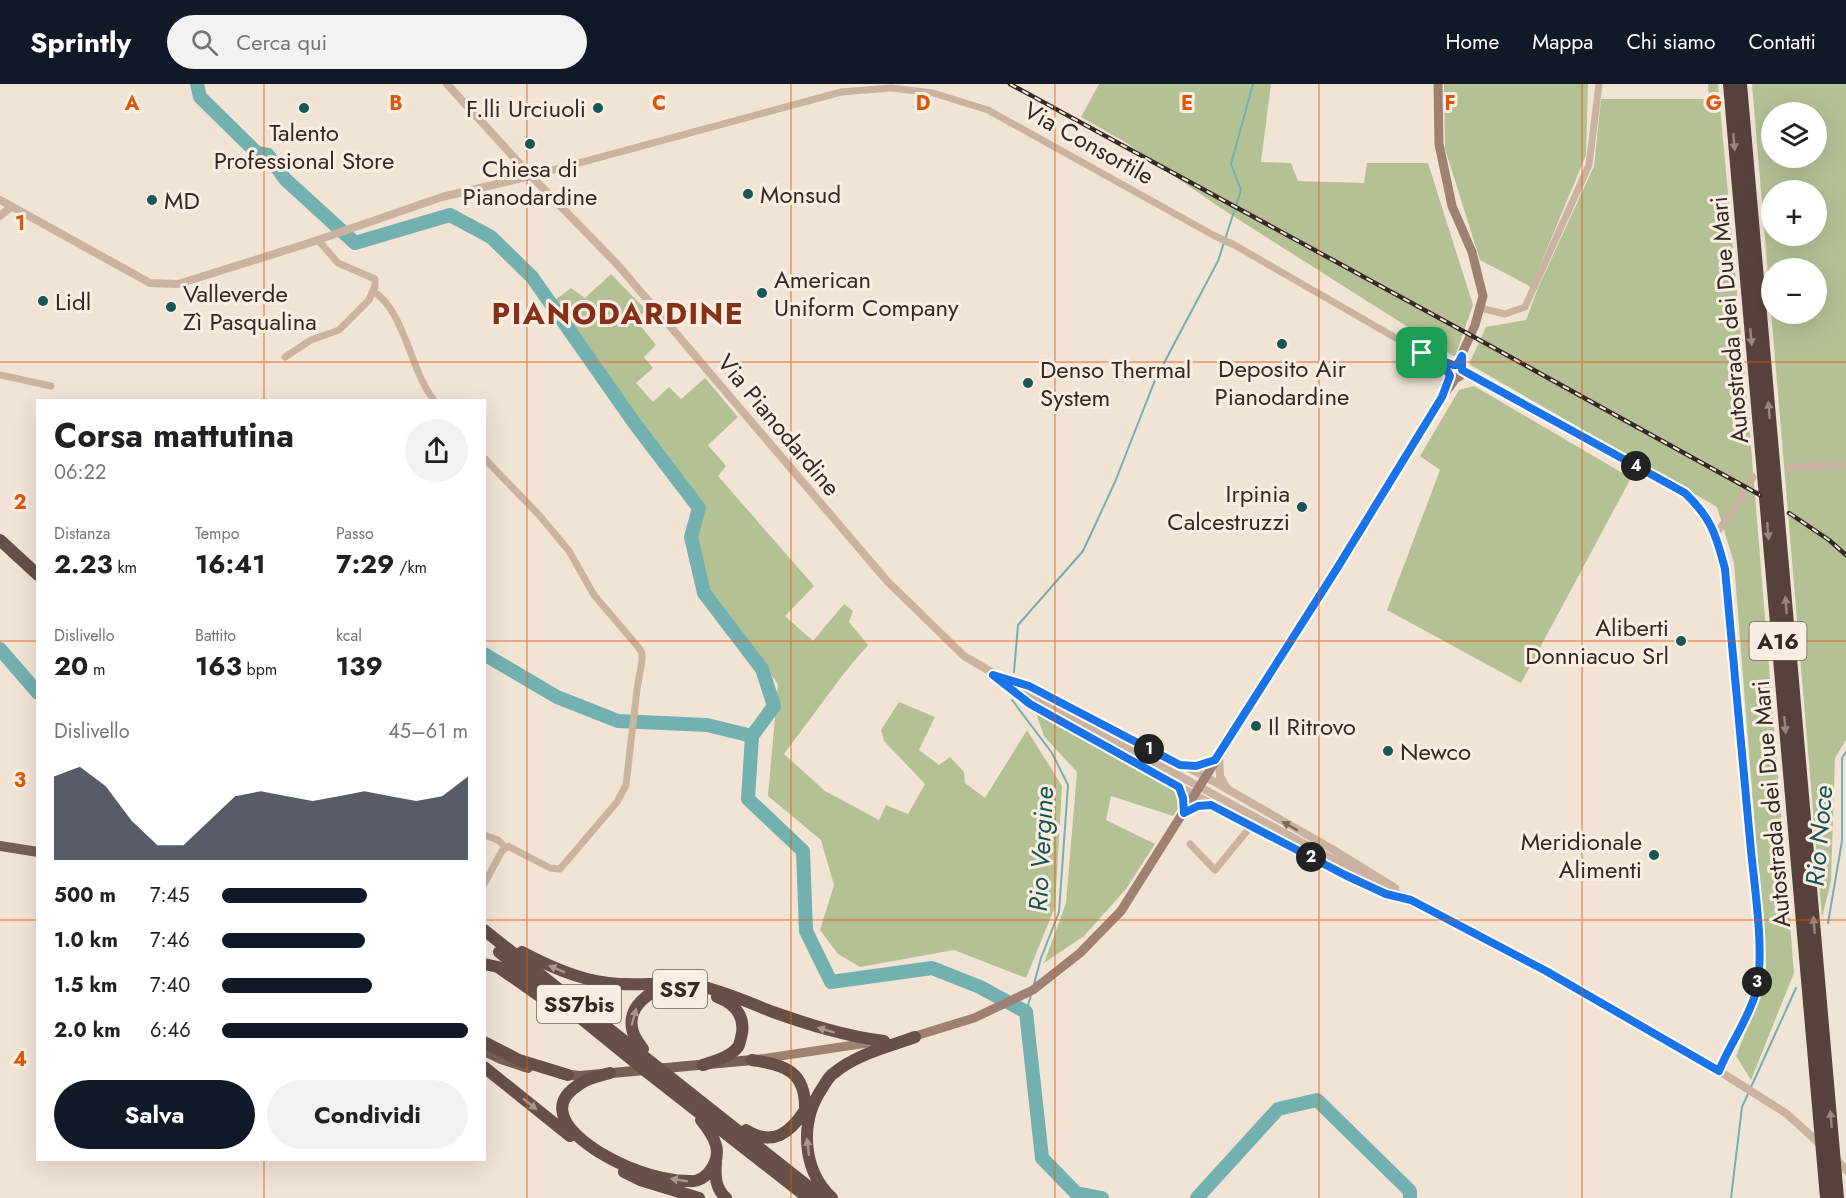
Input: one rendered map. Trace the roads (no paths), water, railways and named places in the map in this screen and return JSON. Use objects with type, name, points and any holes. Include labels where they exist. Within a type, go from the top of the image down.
[{"type":"highway","name":"Autostrada dei Due Mari","points":[[1729,84],[1826,1198]]},
{"type":"highway","name":"Autostrada dei Due Mari","points":[[1741,84],[1838,1198]]},
{"type":"highway","points":[[0,540],[36,573]]},
{"type":"highway","points":[[0,551],[36,583]]},
{"type":"highway","points":[[486,934],[579,977],[607,983],[641,985],[669,983],[701,986],[831,1032],[884,1041]]},
{"type":"highway","name":"SS7bis","points":[[486,934],[647,1072],[670,1083]]},
{"type":"highway","name":"SS7bis","points":[[486,934],[808,1198]]},
{"type":"highway","points":[[486,964],[498,967],[647,1072]]},
{"type":"highway","name":"SS7","points":[[704,1065],[728,1055],[738,1046],[743,1025],[740,1015],[733,1006],[712,995],[674,988],[652,992],[643,998],[633,1012],[631,1026],[635,1038],[670,1083],[707,1106],[823,1198]]},
{"type":"highway","points":[[832,1198],[819,1184],[812,1169],[807,1148],[806,1127],[811,1108],[819,1092],[832,1074],[852,1060],[915,1037]]},
{"type":"highway","points":[[486,1042],[519,1060],[568,1075]]},
{"type":"highway","points":[[707,1106],[753,1135],[766,1139],[789,1131],[795,1125],[806,1110],[803,1088],[789,1069],[778,1064],[752,1060]]},
{"type":"highway","points":[[486,1069],[567,1134],[612,1166],[640,1180],[699,1198]]},
{"type":"highway","points":[[610,1073],[581,1083],[565,1098],[562,1108],[564,1120],[569,1128],[582,1139],[617,1162],[635,1170],[675,1180],[692,1182],[702,1179],[716,1161]]},
{"type":"highway","points":[[670,1083],[714,1135],[718,1151],[715,1178],[721,1194],[726,1198]]},
{"type":"main road","points":[[752,1060],[915,1037],[974,1018],[1033,990],[1080,953],[1121,911],[1442,397],[1457,369],[1475,325],[1483,296],[1472,252],[1452,206],[1439,144],[1438,84]]},
{"type":"main road","points":[[0,846],[36,852]]},
{"type":"main road","name":"SS7","points":[[486,1052],[515,1065],[580,1076],[752,1060]]},
{"type":"street","name":"Via Pianodardine","points":[[447,84],[531,177],[617,264],[887,581],[964,656],[993,675]]},
{"type":"street","points":[[1480,308],[1505,314],[1525,307],[1589,165],[1599,84]]},
{"type":"street","name":"Via Consortile","points":[[531,177],[841,92],[891,88],[933,93],[988,110],[1231,243],[1422,353],[1486,384],[1685,493],[1701,509],[1716,534],[1725,569],[1760,965],[1756,992],[1719,1071]]},
{"type":"street","points":[[0,200],[150,284],[178,284],[332,236],[442,197],[531,177]]},
{"type":"street","points":[[0,216],[11,207]]},
{"type":"street","points":[[285,357],[311,340],[339,330],[369,300],[373,291],[375,279],[338,262],[318,240]]},
{"type":"street","points":[[373,291],[387,303],[411,350],[426,388],[433,399]]},
{"type":"street","points":[[0,375],[51,386]]},
{"type":"street","points":[[486,460],[539,515],[569,551],[594,596],[642,653],[626,785],[622,795],[560,869],[550,868],[486,836]]},
{"type":"street","points":[[1788,467],[1846,465]]},
{"type":"street","points":[[1716,534],[1753,477]]},
{"type":"street","points":[[993,675],[1356,872],[1546,971],[1719,1071],[1807,1130],[1846,1170]]},
{"type":"street","points":[[993,675],[1029,686],[1206,777],[1386,881],[1411,900]]},
{"type":"street","points":[[993,675],[1030,704],[1211,805],[1386,894],[1411,900]]},
{"type":"street","points":[[1180,765],[1196,766],[1217,757],[1220,776],[1227,789]]},
{"type":"street","points":[[1179,787],[1183,798],[1184,813],[1198,806],[1211,805]]},
{"type":"street","points":[[1190,844],[1215,870],[1251,826]]},
{"type":"street","points":[[486,880],[505,847]]},
{"type":"waterway","points":[[197,84],[200,97],[257,153],[268,155],[285,179],[355,243],[450,215],[491,237],[532,277],[635,424],[699,508],[691,537],[704,593],[762,669],[774,706],[752,736]]},
{"type":"waterway","name":"Rio Vergine","points":[[1014,672],[1018,625],[1083,551],[1115,482],[1155,380],[1218,261],[1241,190],[1231,164],[1253,84]]},
{"type":"waterway","points":[[0,649],[36,691]]},
{"type":"waterway","points":[[486,655],[557,697],[618,721],[707,725],[752,736],[748,799],[803,851],[806,931],[831,982],[932,968],[980,987],[1026,1012],[1042,1158],[1076,1193],[1102,1198]]},
{"type":"waterway","name":"Rio Vergine","points":[[1012,700],[1052,753],[1068,785],[1059,912],[1041,958],[1034,984]]},
{"type":"waterway","name":"Rio Noce","points":[[1828,923],[1842,841],[1842,758],[1846,752]]},
{"type":"waterway","name":"Rio Noce","points":[[1731,1198],[1742,1107],[1796,988]]},
{"type":"waterway","name":"Rio Vergine","points":[[1026,1012],[1031,995]]},
{"type":"waterway","points":[[1197,1198],[1278,1109],[1317,1100],[1410,1191],[1410,1198]]},
{"type":"railway","points":[[1010,84],[1760,495]]},
{"type":"railway","points":[[1789,513],[1829,540],[1846,555]]},
{"type":"place","name":"Talento Professional Store","points":[[304,108]]},
{"type":"place","name":"F.lli Urciuoli","points":[[598,108]]},
{"type":"place","name":"Chiesa di Pianodardine","points":[[530,144]]},
{"type":"place","name":"Monsud","points":[[748,194]]},
{"type":"place","name":"MD","points":[[152,200]]},
{"type":"place","name":"American Uniform Company","points":[[762,293]]},
{"type":"place","name":"Lidl","points":[[43,301]]},
{"type":"place","name":"Valleverde Zì Pasqualina","points":[[171,307]]},
{"type":"place","name":"Deposito Air Pianodardine","points":[[1282,344]]},
{"type":"place","name":"Denso Thermal System","points":[[1028,383]]},
{"type":"place","name":"Irpinia Calcestruzzi","points":[[1302,507]]},
{"type":"place","name":"Aliberti Donniacuo Srl","points":[[1681,641]]},
{"type":"place","name":"Il Ritrovo","points":[[1256,726]]},
{"type":"place","name":"Newco","points":[[1388,751]]},
{"type":"place","name":"Meridionale Alimenti","points":[[1654,855]]},
{"type":"district","name":"PIANODARDINE","points":[[618,313]]}]
